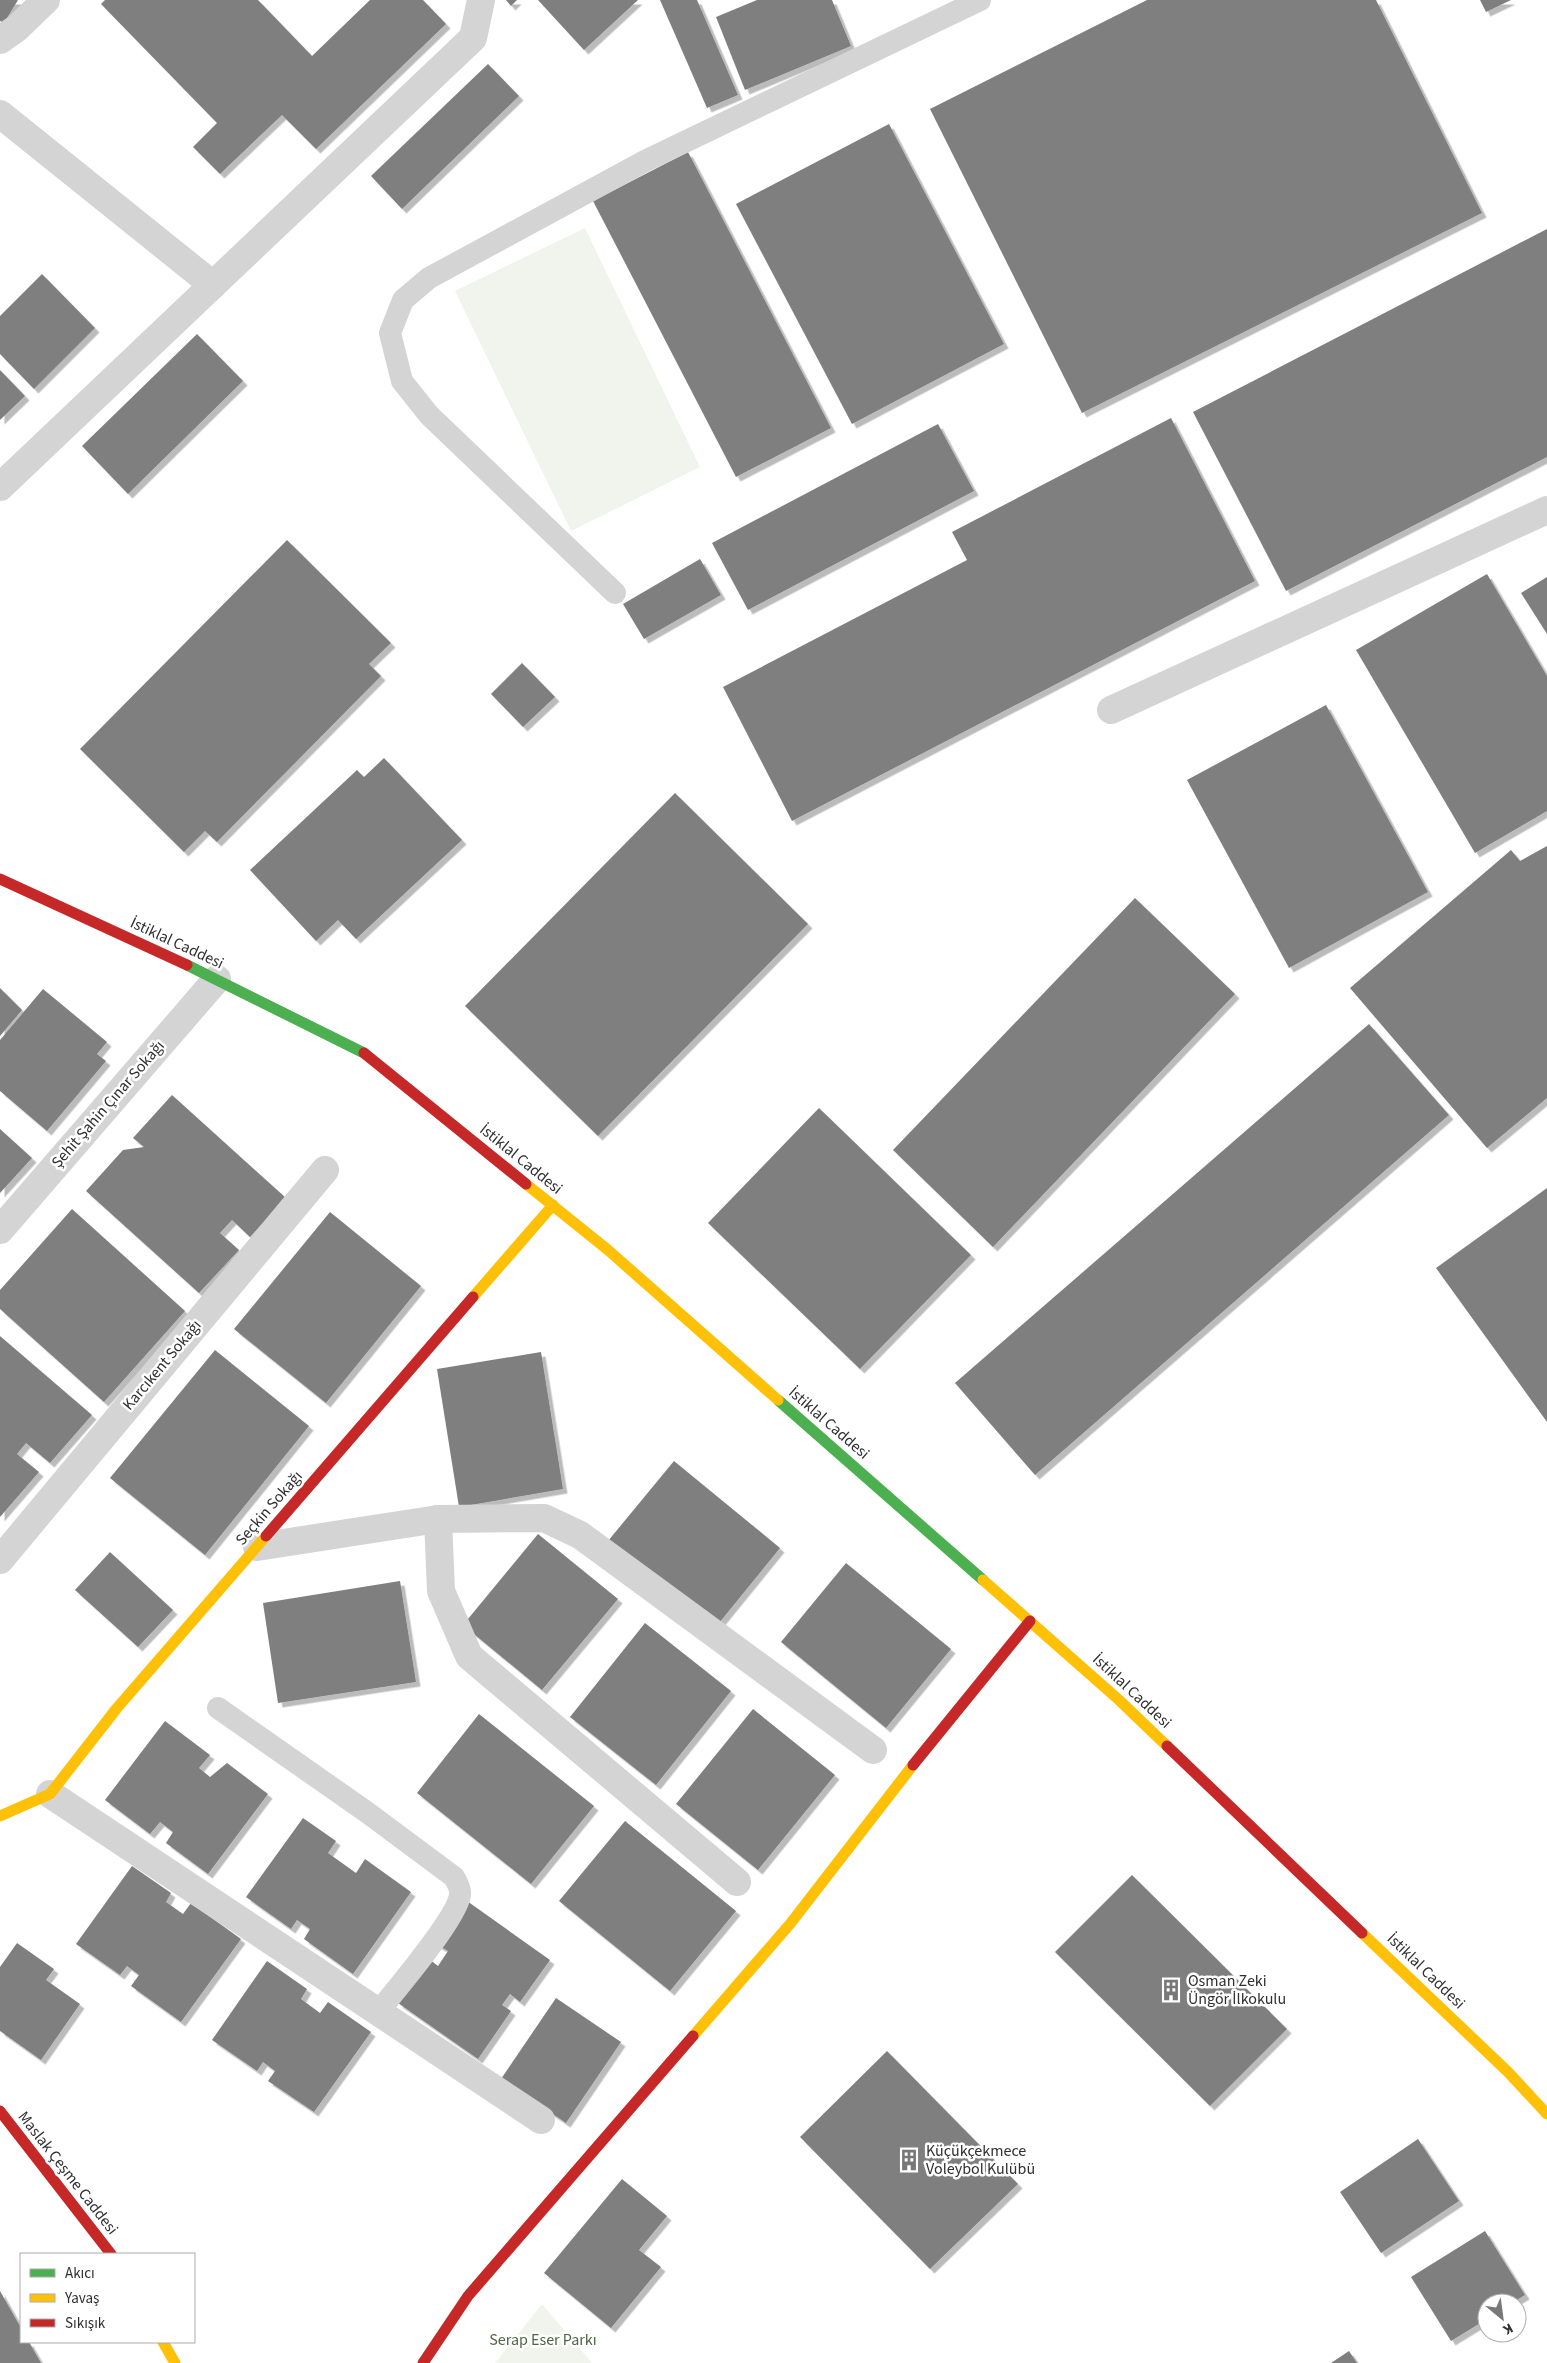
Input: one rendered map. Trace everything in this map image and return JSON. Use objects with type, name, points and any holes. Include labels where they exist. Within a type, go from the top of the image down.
[{"type":"street","points":[[3,35],[46,0]]},
{"type":"street","points":[[0,487],[473,38],[481,0]]},
{"type":"street","points":[[0,114],[213,285]]},
{"type":"street","points":[[1111,710],[1547,510]]},
{"type":"street","name":"İstiklal Caddesi","points":[[0,879],[216,979],[361,1051],[608,1250],[1119,1700],[1508,2072],[1547,2114]]},
{"type":"street","name":"Şehit Şahin Çınar Sokağı","points":[[0,1230],[216,979]]},
{"type":"street","name":"Karcıkent Sokağı","points":[[0,1560],[325,1170]]},
{"type":"street","name":"Seçkin Sokağı","points":[[0,1816],[50,1794],[117,1708],[553,1205]]},
{"type":"street","points":[[257,1546],[438,1519],[544,1518],[580,1535],[874,1750]]},
{"type":"street","points":[[438,1519],[441,1591],[469,1656],[737,1882]]},
{"type":"street","points":[[423,2363],[468,2296],[790,1924],[900,1781],[1030,1621]]},
{"type":"street","points":[[50,1794],[540,2120]]},
{"type":"street","name":"Maslak Çeşme Caddesi","points":[[0,2111],[109,2253]]},
{"type":"street","points":[[164,2343],[175,2363]]},
{"type":"lane","points":[[615,593],[429,415],[402,380],[390,333],[403,300],[429,278],[645,161],[980,0]]},
{"type":"lane","points":[[218,1708],[368,1812],[454,1877],[461,1893],[457,1905],[419,1961],[378,2012]]},
{"type":"green space","points":[[585,228],[700,467],[571,531],[455,291]]},
{"type":"green space","name":"Serap Eser Parkı","points":[[542,2304],[592,2363],[495,2363]]},
{"type":"building","points":[[0,0],[18,0],[4,23],[0,21]]},
{"type":"building","points":[[105,0],[258,0],[312,56],[370,0],[423,0],[446,24],[316,149],[282,115],[220,174],[193,147],[217,123],[101,4]]},
{"type":"building","points":[[506,0],[517,0],[511,6]]},
{"type":"building","points":[[538,0],[638,0],[584,50]]},
{"type":"building","points":[[660,0],[697,0],[738,95],[707,108]]},
{"type":"building","points":[[757,0],[832,0],[851,46],[745,90],[716,17]]},
{"type":"building","points":[[1147,0],[1376,0],[1482,213],[1082,413],[930,109]]},
{"type":"building","points":[[1480,0],[1511,0],[1486,12]]},
{"type":"building","points":[[488,64],[519,96],[402,209],[371,176]]},
{"type":"building","points":[[889,124],[1004,344],[852,424],[736,204]]},
{"type":"building","points":[[688,152],[831,428],[736,477],[593,201]]},
{"type":"building","points":[[1547,229],[1547,457],[1286,591],[1193,412]]},
{"type":"building","points":[[42,274],[95,328],[34,389],[0,354],[0,316]]},
{"type":"building","points":[[197,334],[243,381],[128,494],[82,446]]},
{"type":"building","points":[[0,370],[25,396],[0,420]]},
{"type":"building","points":[[1171,418],[1255,581],[792,821],[723,687],[967,560],[952,532]]},
{"type":"building","points":[[938,424],[974,491],[748,610],[712,543]]},
{"type":"building","points":[[287,540],[391,643],[369,664],[381,676],[217,842],[205,831],[184,852],[80,749]]},
{"type":"building","points":[[700,559],[721,595],[644,639],[623,604]]},
{"type":"building","points":[[1487,574],[1547,676],[1547,811],[1475,853],[1356,650]]},
{"type":"building","points":[[1547,577],[1547,634],[1521,593]]},
{"type":"building","points":[[522,663],[555,697],[523,727],[491,694]]},
{"type":"building","points":[[1326,705],[1428,892],[1289,968],[1187,780]]},
{"type":"building","points":[[384,758],[462,840],[356,939],[338,920],[316,941],[250,870],[357,770],[364,777]]},
{"type":"building","points":[[675,793],[808,924],[598,1136],[465,1006]]},
{"type":"building","points":[[1547,846],[1547,1098],[1487,1148],[1350,988],[1511,850],[1520,861]]},
{"type":"building","points":[[1135,898],[1235,994],[993,1247],[893,1150]]},
{"type":"building","points":[[0,988],[22,1010],[0,1036]]},
{"type":"building","points":[[43,989],[107,1042],[97,1054],[106,1061],[47,1131],[0,1091],[0,1040]]},
{"type":"building","points":[[1369,1024],[1449,1115],[1035,1475],[955,1383]]},
{"type":"building","points":[[172,1095],[286,1198],[250,1237],[232,1220],[220,1233],[239,1250],[199,1293],[86,1191],[123,1150],[144,1147],[133,1138]]},
{"type":"building","points":[[819,1108],[971,1255],[860,1369],[708,1223]]},
{"type":"building","points":[[0,1129],[32,1158],[0,1193]]},
{"type":"building","points":[[1547,1188],[1547,1422],[1436,1268]]},
{"type":"building","points":[[72,1209],[185,1311],[104,1402],[0,1309],[0,1290]]},
{"type":"building","points":[[330,1212],[421,1286],[326,1403],[234,1329]]},
{"type":"building","points":[[0,1336],[92,1415],[50,1463],[26,1443],[17,1454],[39,1472],[0,1517]]},
{"type":"building","points":[[215,1350],[309,1426],[205,1555],[110,1478]]},
{"type":"building","points":[[541,1352],[563,1489],[459,1507],[437,1369]]},
{"type":"building","points":[[674,1461],[780,1548],[715,1628],[608,1541]]},
{"type":"building","points":[[538,1534],[618,1599],[542,1690],[463,1625]]},
{"type":"building","points":[[110,1552],[173,1610],[138,1647],[75,1590]]},
{"type":"building","points":[[846,1563],[951,1649],[886,1728],[781,1642]]},
{"type":"building","points":[[400,1581],[416,1682],[278,1703],[263,1603]]},
{"type":"building","points":[[645,1623],[731,1691],[656,1785],[570,1717]]},
{"type":"building","points":[[753,1709],[835,1775],[758,1870],[676,1804]]},
{"type":"building","points":[[479,1714],[594,1806],[531,1884],[417,1793]]},
{"type":"building","points":[[165,1721],[210,1755],[199,1768],[210,1777],[227,1763],[268,1794],[208,1874],[166,1843],[173,1832],[160,1822],[150,1834],[105,1800]]},
{"type":"building","points":[[303,1818],[336,1841],[328,1853],[356,1873],[365,1859],[411,1892],[353,1974],[304,1939],[310,1929],[297,1920],[291,1929],[246,1897]]},
{"type":"building","points":[[625,1821],[736,1911],[670,1991],[559,1901]]},
{"type":"building","points":[[132,1866],[171,1893],[166,1902],[183,1914],[191,1903],[241,1939],[181,2022],[131,1986],[139,1975],[127,1966],[120,1975],[76,1944]]},
{"type":"building","name":"Osman Zeki Üngör İlkokulu","points":[[1132,1875],[1287,2029],[1210,2106],[1055,1952]]},
{"type":"building","points":[[467,1901],[550,1960],[520,2002],[510,1994],[502,2005],[511,2011],[478,2059],[398,2003],[429,1959],[438,1966],[448,1951],[436,1944]]},
{"type":"building","points":[[17,1943],[54,1969],[46,1980],[80,2004],[41,2060],[0,2031],[0,1967]]},
{"type":"building","points":[[267,1961],[307,1989],[301,1999],[320,2013],[328,2002],[371,2032],[314,2112],[268,2081],[275,2071],[263,2062],[257,2071],[212,2040]]},
{"type":"building","points":[[556,1998],[621,2042],[566,2123],[501,2079]]},
{"type":"building","name":"Küçükçekmece Voleybol Kulübü","points":[[887,2051],[1018,2184],[930,2269],[800,2137]]},
{"type":"building","points":[[1418,2139],[1459,2201],[1381,2253],[1340,2192]]},
{"type":"building","points":[[622,2179],[667,2216],[639,2250],[661,2267],[611,2328],[544,2273]]},
{"type":"building","points":[[1485,2231],[1524,2293],[1477,2293],[1477,2325],[1451,2341],[1411,2277]]},
{"type":"building","points":[[0,2291],[20,2326],[20,2343],[30,2343],[41,2363],[0,2363]]},
{"type":"building","points":[[1349,2351],[1357,2363],[1331,2363]]},
{"type":"traffic: fast","points":[[187,965],[364,1053]]},
{"type":"traffic: fast","points":[[778,1400],[983,1580]]},
{"type":"traffic: slow","points":[[526,1184],[608,1250],[778,1400]]},
{"type":"traffic: slow","points":[[473,1297],[553,1205]]},
{"type":"traffic: slow","points":[[0,1816],[50,1794],[117,1708],[266,1536]]},
{"type":"traffic: slow","points":[[983,1580],[1119,1700],[1167,1746]]},
{"type":"traffic: slow","points":[[693,2036],[790,1924],[913,1765]]},
{"type":"traffic: slow","points":[[1362,1933],[1508,2072],[1547,2114]]},
{"type":"traffic: slow","points":[[164,2343],[175,2363]]},
{"type":"traffic: jam","points":[[0,879],[187,965]]},
{"type":"traffic: jam","points":[[364,1053],[526,1184]]},
{"type":"traffic: jam","points":[[266,1536],[473,1297]]},
{"type":"traffic: jam","points":[[913,1765],[1030,1621]]},
{"type":"traffic: jam","points":[[1167,1746],[1362,1933]]},
{"type":"traffic: jam","points":[[423,2363],[468,2296],[693,2036]]},
{"type":"traffic: jam","points":[[0,2111],[110,2253]]},
{"type":"place","name":"Osman Zeki Üngör İlkokulu","points":[[1171,1990]]},
{"type":"place","name":"Küçükçekmece Voleybol Kulübü","points":[[909,2160]]}]
